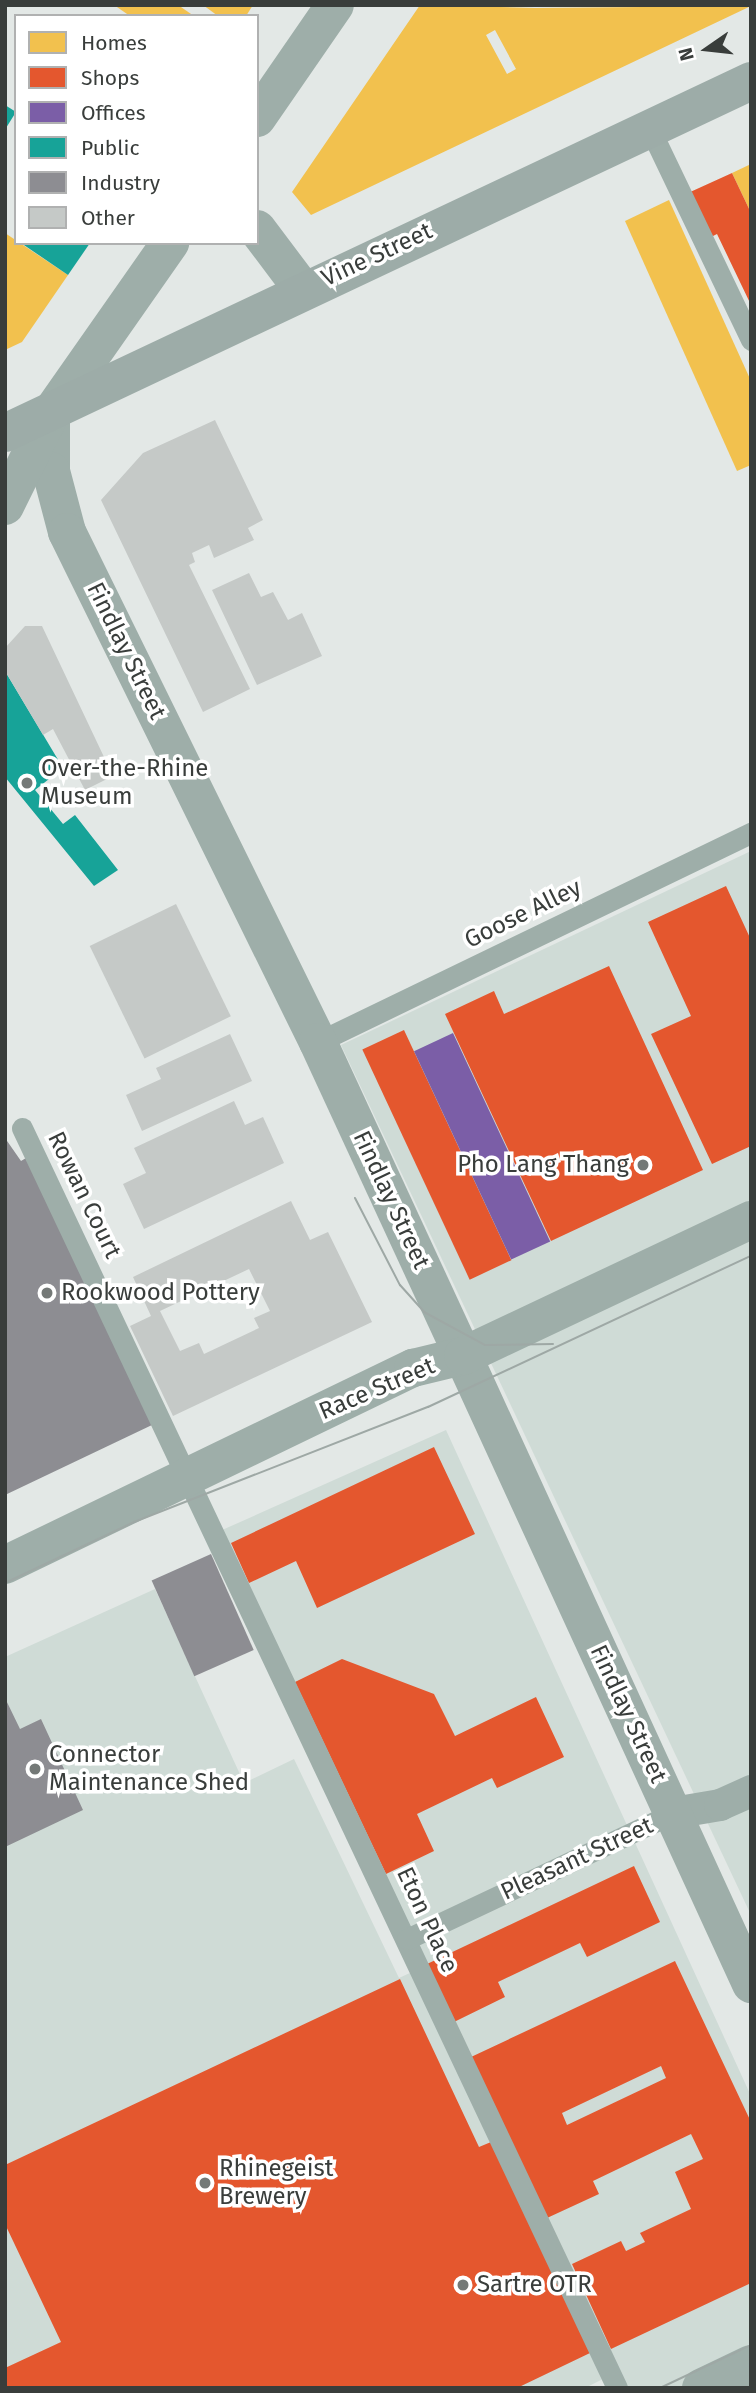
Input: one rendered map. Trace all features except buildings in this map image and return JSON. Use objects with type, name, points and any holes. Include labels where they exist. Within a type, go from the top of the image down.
[{"type":"main road","name":"Vine Street","points":[[5,433],[303,290],[751,81]]},
{"type":"street","points":[[259,115],[335,5]]},
{"type":"street","points":[[259,232],[303,290]]},
{"type":"street","points":[[5,506],[51,413],[169,245]]},
{"type":"street","name":"Findlay Street","points":[[51,413],[51,471],[67,532],[318,1042],[751,1983]]},
{"type":"street","name":"Race Street","points":[[5,1565],[413,1368],[463,1356],[751,1220]]},
{"type":"street","name":"Pleasant Street","points":[[674,1813],[720,1805],[751,1791]]},
{"type":"street","points":[[701,2388],[751,2364]]},
{"type":"lane","points":[[650,129],[751,340]]},
{"type":"lane","name":"Goose Alley","points":[[318,1042],[751,833]]},
{"type":"lane","name":"Rowan Court","points":[[22,1128],[188,1475]]},
{"type":"lane","name":"Eton Place","points":[[188,1475],[617,2388]]},
{"type":"lane","name":"Pleasant Street","points":[[407,1939],[674,1813]]},
{"type":"shaded area","points":[[751,851],[751,1915],[341,1045]]},
{"type":"shaded area","points":[[446,1430],[751,2096],[751,2388],[616,2388],[607,2377],[585,2388],[5,2388],[5,1657],[155,1589],[244,1783],[294,1759],[399,1978],[412,1972],[211,1535]]},
{"type":"tram line","points":[[355,1198],[400,1285],[424,1312],[485,1345],[553,1344]]},
{"type":"tram line","points":[[5,1583],[134,1522],[428,1407],[751,1256]]},
{"type":"tram line","points":[[660,2388],[751,2345]]},
{"type":"place","name":"Over-the-Rhine Museum","points":[[27,783]]},
{"type":"place","name":"Pho Lang Thang","points":[[643,1165]]},
{"type":"place","name":"Rookwood Pottery","points":[[47,1293]]},
{"type":"place","name":"Connector Maintenance Shed","points":[[35,1769]]},
{"type":"place","name":"Rhinegeist Brewery","points":[[205,2183]]},
{"type":"place","name":"Sartre OTR","points":[[463,2285]]}]
